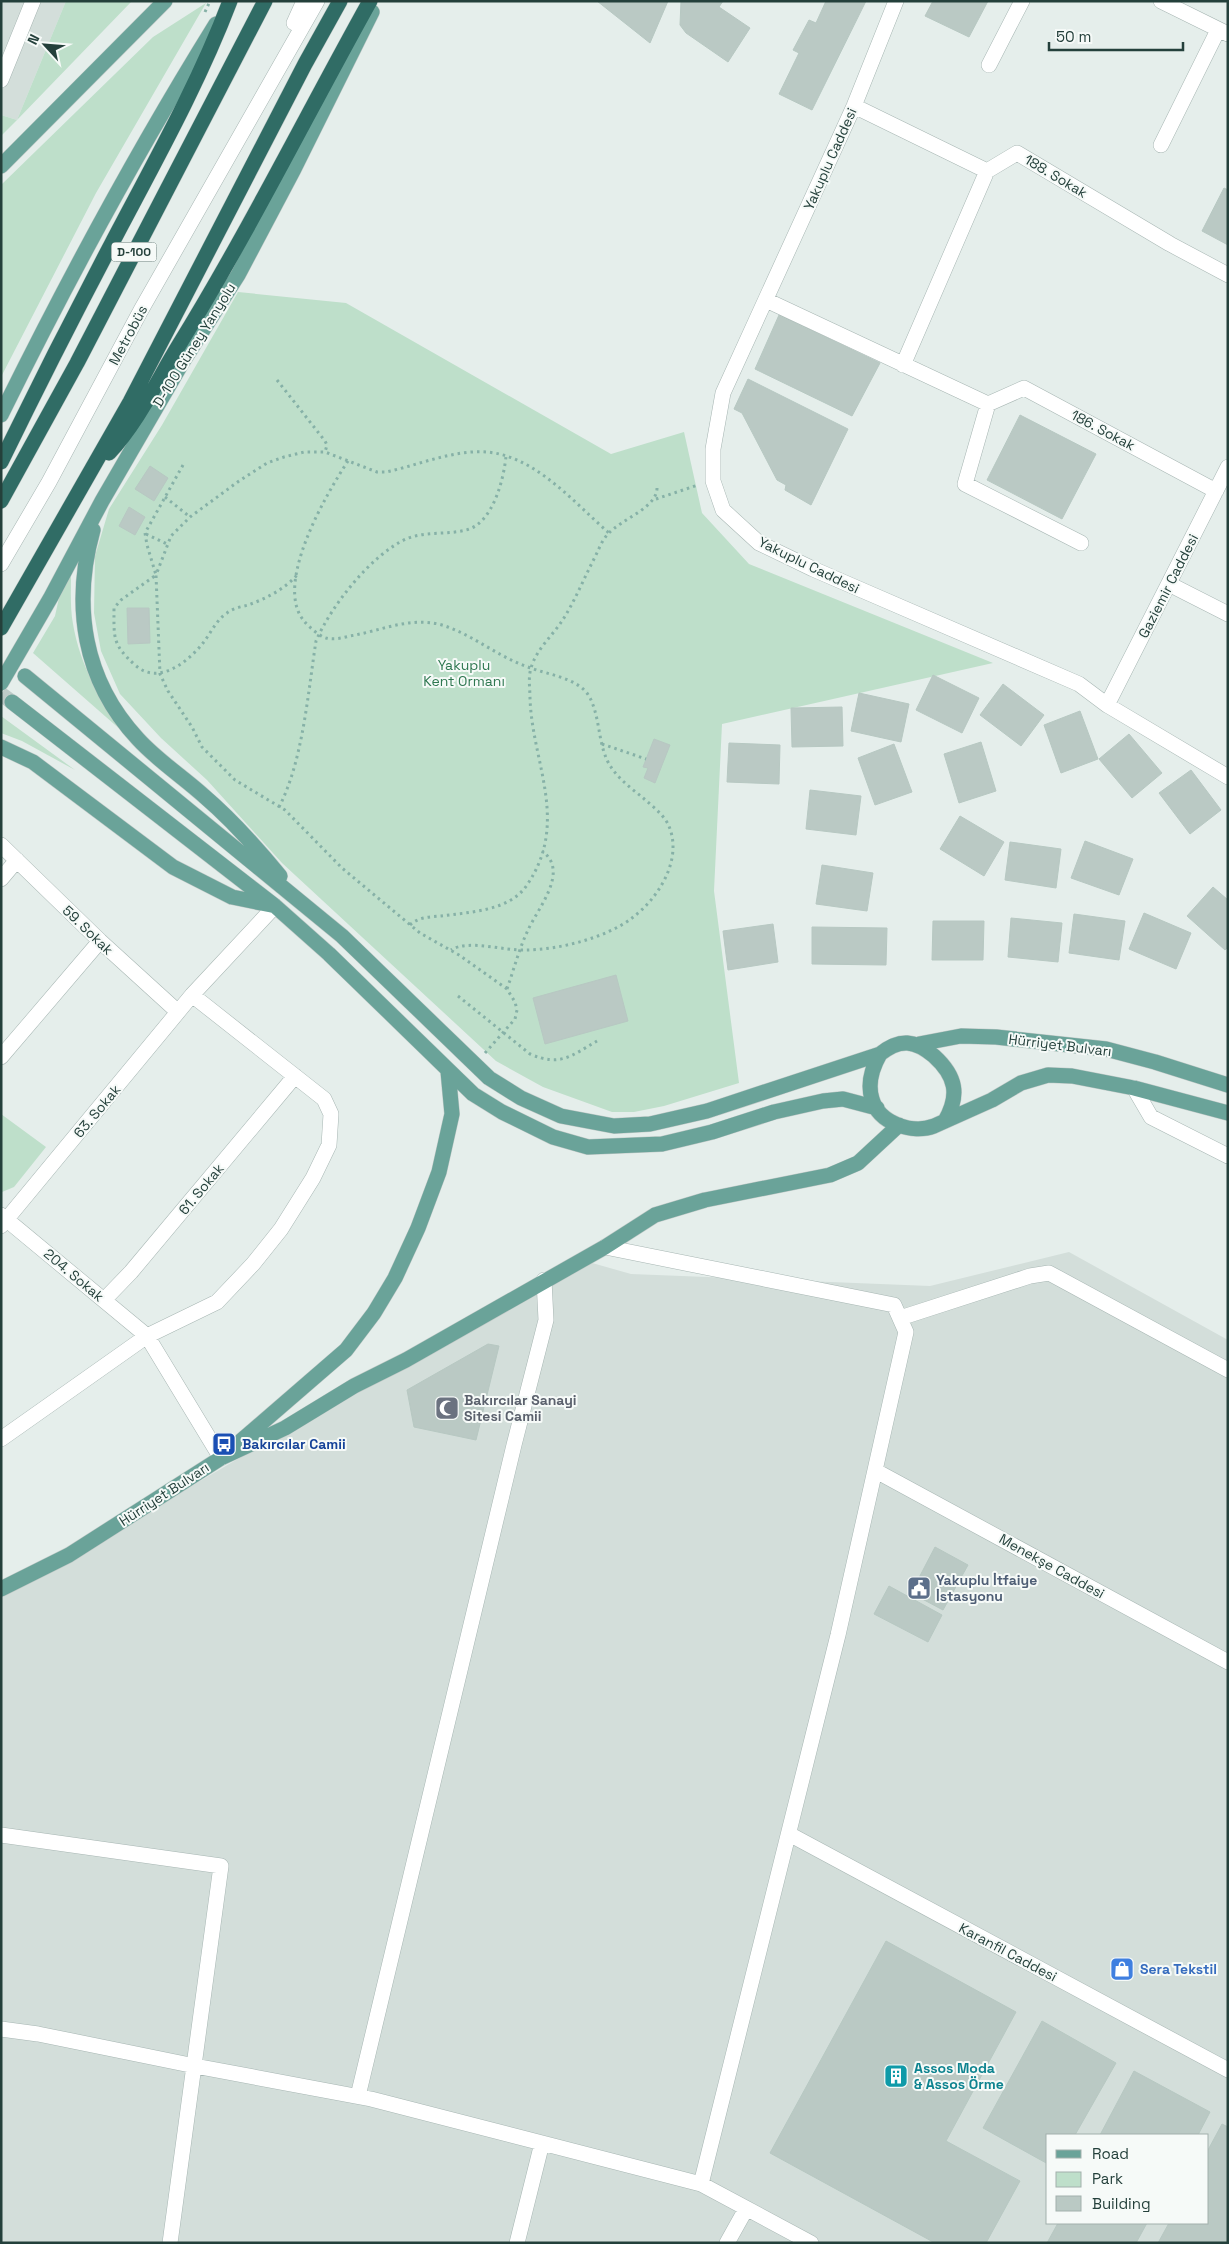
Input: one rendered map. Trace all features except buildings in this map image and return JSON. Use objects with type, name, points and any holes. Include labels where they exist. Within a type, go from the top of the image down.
[{"type":"highway","points":[[1,462],[50,362],[168,139],[215,41],[230,1]]},
{"type":"highway","name":"D-100","points":[[1,501],[77,363],[265,1]]},
{"type":"highway","points":[[1,628],[130,402],[305,64],[340,1]]},
{"type":"highway","points":[[90,474],[119,442],[189,330],[244,236],[370,1]]},
{"type":"main road","points":[[1,166],[165,1]]},
{"type":"main road","points":[[1,415],[6,397],[130,166],[230,1]]},
{"type":"main road","name":"D-100 Güney Yanyolu","points":[[1,684],[102,501],[182,364],[238,275],[294,169],[377,1]]},
{"type":"main road","points":[[102,501],[83,577],[82,609],[86,640],[94,668],[108,698],[138,740],[228,818],[265,857],[302,902]]},
{"type":"main road","points":[[25,676],[342,936],[489,1078],[521,1098],[561,1116],[614,1126],[650,1124],[707,1111],[880,1054],[890,1046],[909,1042],[919,1044],[944,1065],[951,1076],[954,1089],[953,1102],[945,1121]]},
{"type":"main road","points":[[12,702],[275,906],[330,954],[473,1094],[502,1112],[553,1137],[588,1148],[662,1144],[712,1132],[774,1112],[823,1101],[843,1099],[877,1108]]},
{"type":"main road","points":[[1,747],[33,762],[173,867],[232,897],[275,906]]},
{"type":"main road","name":"Hürriyet Bulvarı","points":[[919,1044],[961,1036],[996,1037],[1106,1049],[1228,1085]]},
{"type":"main road","points":[[880,1054],[870,1075],[872,1100],[888,1120],[908,1129],[926,1129],[992,1100],[1021,1083],[1048,1075],[1072,1076],[1134,1088],[1228,1113]]},
{"type":"main road","points":[[220,1458],[346,1350],[374,1313],[395,1278],[418,1228],[439,1172],[452,1114],[448,1071]]},
{"type":"main road","name":"Hürriyet Bulvarı","points":[[1,1589],[69,1555],[220,1458],[285,1428],[354,1386],[406,1360],[605,1247],[655,1215],[705,1200],[830,1175],[858,1163],[899,1125]]},
{"type":"street","points":[[1,80],[33,1]]},
{"type":"street","name":"Metrobüs","points":[[256,106],[304,1]]},
{"type":"street","name":"Metrobüs","points":[[1,564],[49,482],[140,310],[317,1]]},
{"type":"street","name":"Yakuplu Caddesi","points":[[896,1],[854,106],[723,394],[712,450],[713,481],[724,510],[759,543],[813,569],[1079,684],[1107,704],[1228,777]]},
{"type":"street","points":[[989,65],[1022,1]]},
{"type":"street","points":[[1161,1],[1223,32],[1161,144]]},
{"type":"street","points":[[854,106],[987,171],[903,365]]},
{"type":"street","name":"188. Sokak","points":[[987,171],[1017,152],[1170,244],[1228,275]]},
{"type":"street","points":[[766,300],[988,404],[965,484],[1081,543]]},
{"type":"street","name":"186. Sokak","points":[[988,404],[1024,388],[1216,491]]},
{"type":"street","name":"Gaziemir Caddesi","points":[[1107,704],[1228,467]]},
{"type":"street","points":[[1169,584],[1228,614]]},
{"type":"street","name":"59. Sokak","points":[[1,845],[100,941],[178,1012]]},
{"type":"street","points":[[1,878],[17,860]]},
{"type":"street","name":"63. Sokak","points":[[3,1220],[192,995],[275,906]]},
{"type":"street","points":[[1,1057],[100,941]]},
{"type":"street","points":[[1,1439],[147,1336],[216,1302],[253,1264],[281,1229],[313,1178],[329,1144],[331,1114],[324,1099],[192,995]]},
{"type":"street","name":"61. Sokak","points":[[104,1300],[131,1272],[295,1076]]},
{"type":"street","points":[[1134,1088],[1151,1117],[1228,1156]]},
{"type":"street","name":"204. Sokak","points":[[3,1220],[147,1336],[220,1458]]},
{"type":"street","points":[[605,1247],[894,1305],[906,1332],[838,1635],[700,2184]]},
{"type":"street","points":[[900,1318],[1030,1276],[1049,1273],[1228,1370]]},
{"type":"street","points":[[358,2096],[509,1464],[546,1320],[544,1280]]},
{"type":"street","name":"Menekşe Caddesi","points":[[876,1471],[1228,1662]]},
{"type":"street","name":"Karanfil Caddesi","points":[[789,1834],[1228,2070]]},
{"type":"street","points":[[1,1835],[221,1866],[170,2243]]},
{"type":"street","points":[[1,2030],[38,2034],[195,2066],[358,2096],[700,2184],[811,2243]]},
{"type":"street","points":[[517,2243],[542,2143]]},
{"type":"street","points":[[727,2243],[746,2209]]},
{"type":"path","points":[[277,380],[325,440],[325,452]]},
{"type":"path","points":[[298,573],[285,586],[267,596],[228,612],[220,618],[202,644],[180,664],[160,674],[154,674],[138,668],[122,653],[114,641],[114,608],[121,600],[156,576],[171,536],[190,516],[267,463],[298,454],[325,452],[377,472],[386,472],[454,454],[487,451],[506,456],[546,477],[609,533]]},
{"type":"path","points":[[280,807],[291,783],[296,762],[316,640],[343,594],[361,575],[404,540],[422,535],[467,530],[482,519],[493,504],[500,489],[506,456]]},
{"type":"path","points":[[348,461],[330,490],[307,535],[301,553],[295,597],[298,610],[304,621],[325,638],[340,638],[410,622],[425,622],[459,632],[531,668],[564,679],[580,687],[589,695],[605,757],[612,769],[626,784],[660,813],[667,823],[672,836],[673,851],[670,869],[648,904],[631,919],[612,930],[550,948],[521,950],[463,946],[451,950]]},
{"type":"path","points":[[183,465],[145,533],[146,545],[156,576],[160,674],[168,691],[192,727],[202,747],[235,780],[280,807],[342,868],[410,925],[451,950],[507,989],[515,1002],[517,1010],[513,1024],[475,1064]]},
{"type":"path","points":[[410,925],[418,919],[464,913],[507,902],[519,895],[527,886],[537,869],[549,807],[530,716],[531,668],[542,648],[563,619],[609,533],[656,499],[713,481]]},
{"type":"path","points":[[656,499],[657,487]]},
{"type":"path","points":[[165,497],[190,516]]},
{"type":"path","points":[[145,533],[167,544]]},
{"type":"path","points":[[602,744],[646,759]]},
{"type":"path","points":[[507,989],[527,931],[551,884],[553,863],[542,850]]},
{"type":"path","points":[[458,996],[530,1054],[551,1062],[574,1054],[597,1041]]},
{"type":"shaded area","points":[[1,1],[66,1],[17,120],[1,115]]},
{"type":"shaded area","points":[[1069,1252],[1228,1340],[1228,2243],[1,2243],[1,1583],[139,1517],[578,1259],[631,1274],[930,1286]]},
{"type":"green space","points":[[66,1],[132,1],[17,120]]},
{"type":"green space","points":[[206,3],[96,193],[1,377],[1,185],[153,37]]},
{"type":"green space","points":[[1,115],[17,120],[1,136]]},
{"type":"green space","name":"Yakuplu Kent Ormanı","points":[[238,292],[346,303],[611,454],[684,432],[702,513],[749,564],[993,663],[722,724],[714,891],[739,1083],[664,1106],[634,1112],[612,1112],[543,1087],[496,1061],[282,863],[207,780],[161,738],[120,694],[101,651],[94,613],[95,556],[109,509],[162,425]]},
{"type":"green space","points":[[71,574],[72,618],[80,653],[98,693],[122,731],[33,653],[55,616],[61,589]]},
{"type":"green space","points":[[1,716],[75,770],[22,741],[1,733]]},
{"type":"green space","points":[[1,1114],[46,1147],[14,1187],[2,1192]]},
{"type":"tunnel","points":[[1,694],[12,702]]},
{"type":"place","name":"Bakırcılar Sanayi Sitesi Camii","points":[[447,1408]]},
{"type":"place","name":"Bakırcılar Camii","points":[[224,1444]]},
{"type":"place","name":"Yakuplu İtfaiye İstasyonu","points":[[919,1588]]},
{"type":"place","name":"Sera Tekstil","points":[[1122,1969]]},
{"type":"place","name":"Assos Moda & Assos Örme","points":[[896,2076]]}]
